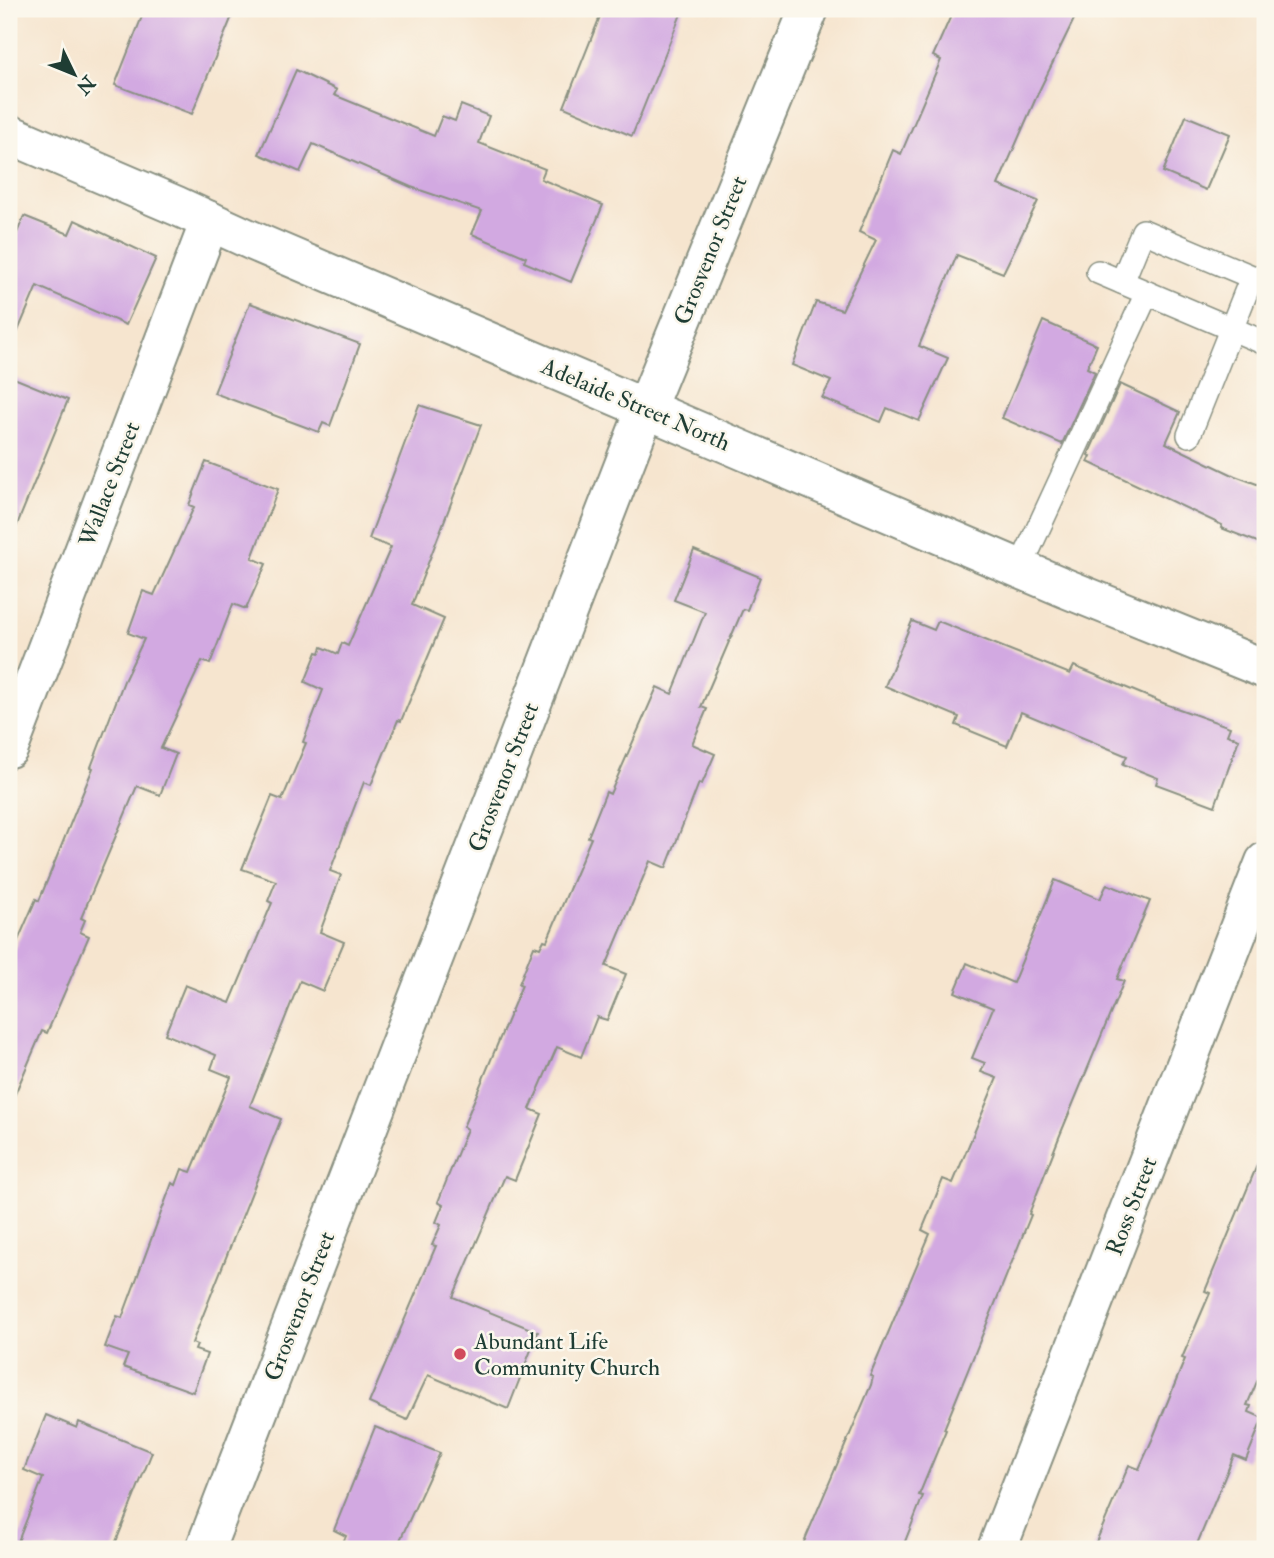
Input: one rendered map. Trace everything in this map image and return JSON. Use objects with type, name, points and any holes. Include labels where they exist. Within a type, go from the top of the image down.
[{"type":"street","name":"Grosvenor Street","points":[[205,1549],[646,408],[809,9]]},
{"type":"street","name":"Adelaide Street North","points":[[9,134],[263,246],[1020,568],[1265,669]]},
{"type":"street","name":"Wallace Street","points":[[9,748],[210,221]]},
{"type":"street","name":"Ross Street","points":[[997,1549],[1265,862]]},
{"type":"lane","points":[[1122,282],[1143,232],[1252,278],[1189,435]]},
{"type":"lane","points":[[1098,272],[1265,344]]},
{"type":"lane","points":[[1020,568],[1147,293]]},
{"type":"building","points":[[145,9],[235,9],[192,114],[115,85]]},
{"type":"building","points":[[603,9],[683,9],[632,136],[564,107]]},
{"type":"building","points":[[954,9],[1079,9],[998,185],[1038,201],[1003,273],[957,255],[919,346],[948,358],[919,421],[887,408],[881,422],[822,398],[831,381],[792,365],[816,302],[842,310],[876,240],[859,232],[893,150],[901,154],[941,60],[933,56]]},
{"type":"building","points":[[296,70],[337,90],[334,95],[434,136],[442,116],[455,121],[461,105],[489,116],[479,143],[545,169],[541,179],[603,205],[571,282],[524,262],[526,257],[472,234],[482,211],[411,187],[313,144],[300,172],[259,154]]},
{"type":"building","points":[[1186,116],[1230,134],[1206,190],[1163,172]]},
{"type":"building","points":[[24,216],[69,234],[75,220],[156,258],[126,325],[37,286],[9,352],[9,252]]},
{"type":"building","points":[[250,303],[360,344],[330,426],[323,423],[319,432],[214,393]]},
{"type":"building","points":[[1043,321],[1097,345],[1087,368],[1095,372],[1062,444],[1002,418]]},
{"type":"building","points":[[9,376],[68,400],[10,542],[9,542]]},
{"type":"building","points":[[1120,384],[1180,412],[1166,443],[1235,476],[1265,487],[1265,545],[1221,528],[1222,525],[1088,462],[1091,456],[1088,455]]},
{"type":"building","points":[[419,405],[481,425],[412,605],[444,619],[371,785],[364,782],[330,871],[341,875],[320,932],[344,942],[323,991],[300,981],[250,1106],[281,1119],[192,1343],[197,1345],[195,1350],[207,1354],[193,1392],[123,1367],[128,1355],[105,1347],[117,1316],[122,1318],[172,1183],[176,1185],[182,1169],[191,1172],[231,1077],[211,1069],[216,1055],[165,1034],[185,985],[230,1003],[272,903],[268,901],[276,881],[242,869],[272,796],[282,800],[306,743],[303,742],[323,690],[305,682],[317,652],[320,653],[322,647],[338,654],[342,643],[348,646],[391,547],[369,539]]},
{"type":"building","points":[[206,462],[278,489],[252,558],[266,564],[246,609],[233,604],[210,664],[202,661],[161,748],[176,754],[160,795],[137,786],[81,918],[85,920],[80,932],[89,936],[47,1033],[42,1031],[9,1108],[9,961],[36,899],[39,901],[93,768],[91,767],[124,681],[144,639],[128,633],[143,591],[154,595],[194,507],[189,505]]},
{"type":"building","points":[[694,550],[760,577],[747,610],[743,609],[701,707],[707,709],[692,744],[715,754],[702,784],[699,783],[666,868],[650,861],[606,966],[626,974],[607,1020],[597,1017],[581,1057],[557,1047],[530,1109],[542,1114],[515,1180],[505,1176],[453,1297],[538,1332],[508,1409],[428,1375],[407,1420],[369,1403],[436,1246],[432,1245],[441,1225],[436,1222],[443,1205],[438,1202],[467,1129],[463,1127],[522,985],[519,984],[534,946],[540,948],[544,940],[547,941],[591,838],[588,837],[606,792],[610,794],[657,687],[672,694],[705,612],[674,600]]},
{"type":"building","points":[[912,621],[934,630],[938,621],[1070,674],[1074,666],[1230,727],[1227,735],[1239,739],[1215,806],[1156,784],[1158,778],[1123,764],[1127,756],[1021,712],[1007,746],[956,725],[959,717],[885,686]]},
{"type":"building","points":[[1055,880],[1100,899],[1107,884],[1150,901],[1117,979],[1124,981],[944,1429],[946,1430],[919,1495],[923,1496],[902,1549],[801,1549],[871,1385],[873,1377],[870,1376],[930,1234],[922,1230],[943,1179],[953,1183],[997,1078],[981,1072],[985,1063],[972,1058],[993,1008],[955,992],[967,963],[1013,983]]},
{"type":"building","points":[[1265,1146],[1265,1363],[1247,1405],[1251,1406],[1249,1412],[1263,1418],[1246,1460],[1234,1455],[1195,1549],[1093,1549],[1129,1465],[1139,1469],[1152,1440],[1185,1359],[1182,1358],[1210,1293],[1205,1291]]},
{"type":"building","points":[[46,1415],[77,1428],[79,1422],[152,1452],[113,1549],[15,1549],[43,1478],[24,1470]]},
{"type":"building","points":[[375,1427],[440,1453],[396,1549],[340,1549],[346,1536],[334,1530]]},
{"type":"place","name":"Abundant Life Community Church","points":[[460,1354]]}]
